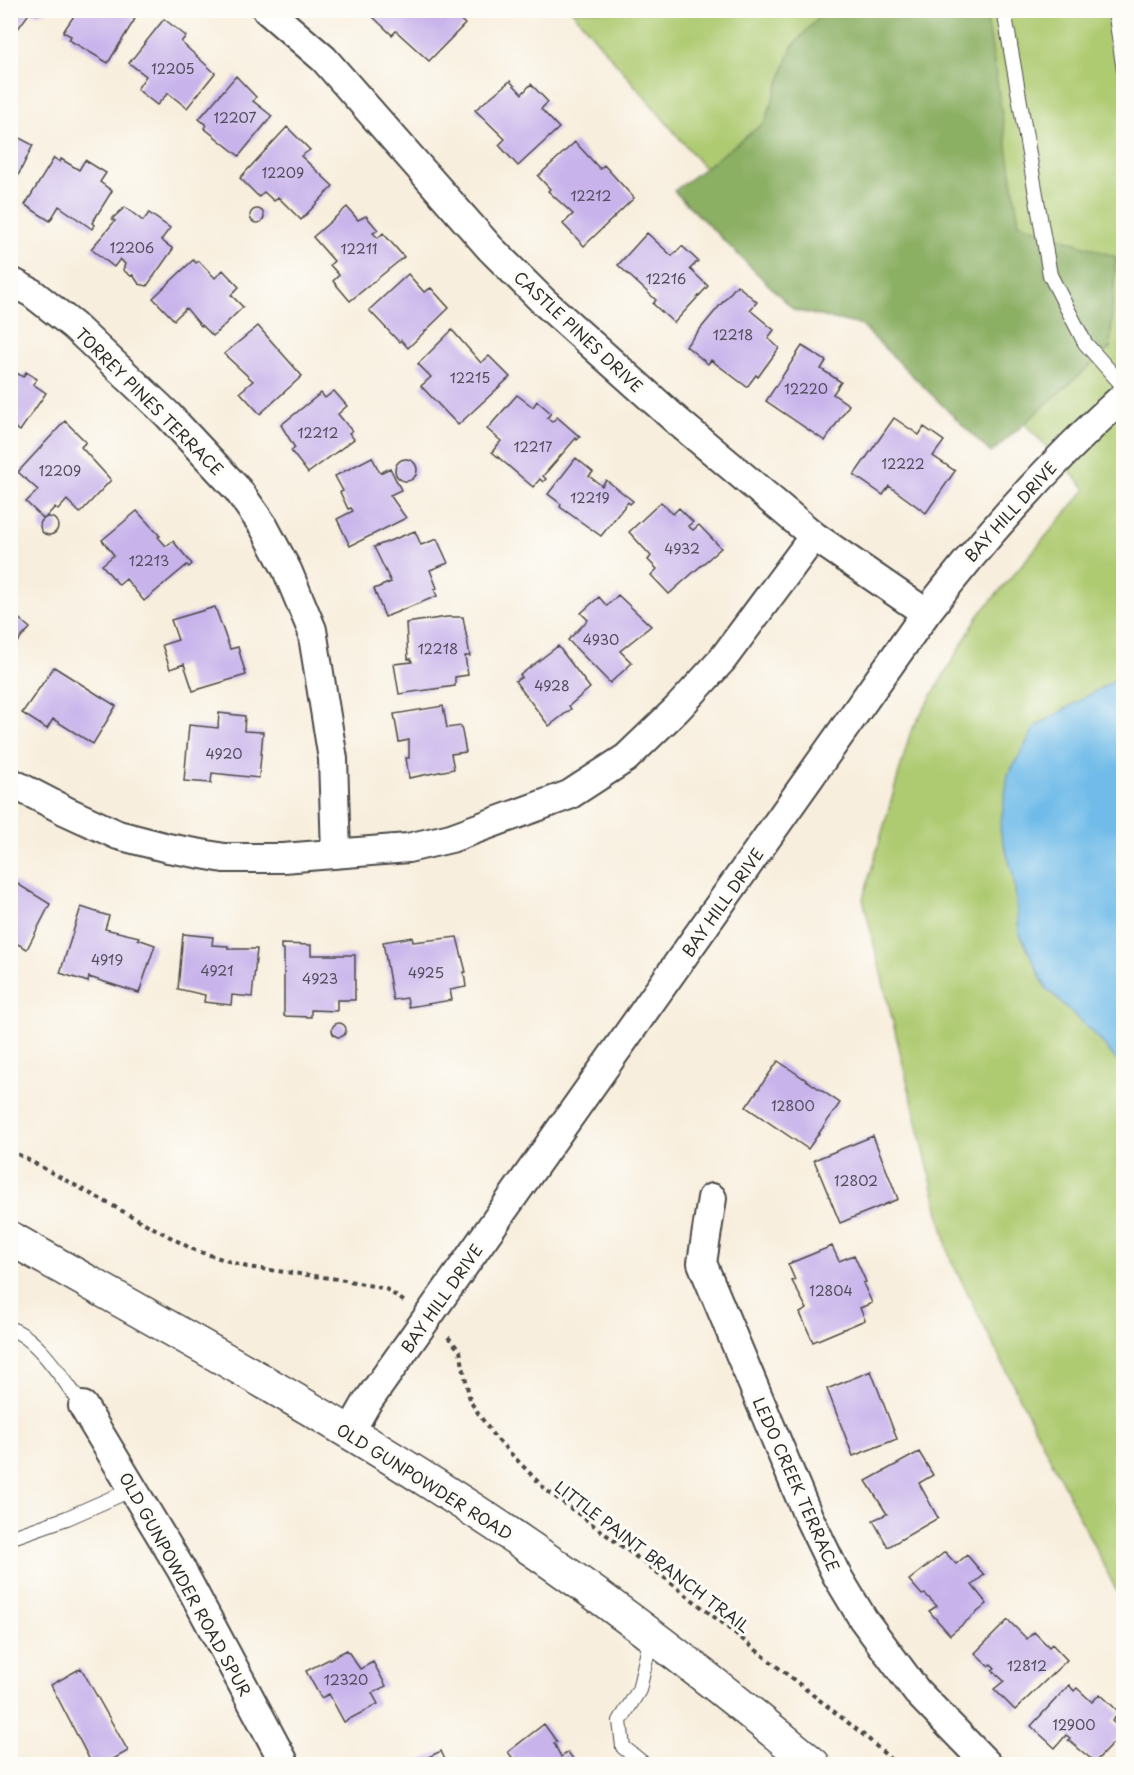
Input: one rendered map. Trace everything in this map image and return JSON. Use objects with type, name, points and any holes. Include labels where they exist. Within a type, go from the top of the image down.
[{"type":"main road","name":"OLD GUNPOWDER ROAD","points":[[10,1238],[350,1432],[518,1539],[651,1637],[813,1764]]},
{"type":"street","name":"CASTLE PINES DRIVE","points":[[267,10],[324,59],[490,248],[543,301],[675,420],[814,536],[926,613]]},
{"type":"street","name":"TORREY PINES TERRACE","points":[[10,281],[32,293],[74,326],[168,415],[238,490],[264,527],[287,570],[312,630],[333,759],[336,853]]},
{"type":"street","name":"BAY HILL DRIVE","points":[[350,1432],[373,1394],[926,613],[970,555],[1027,490],[1124,396]]},
{"type":"street","points":[[10,782],[118,835],[168,848],[224,858],[284,858],[408,848],[452,837],[569,795],[626,758],[677,709],[722,660],[814,536]]},
{"type":"street","name":"LEDO CREEK TERRACE","points":[[712,1198],[702,1263],[808,1516],[836,1574],[863,1619],[917,1692],[987,1764]]},
{"type":"street","name":"OLD GUNPOWDER ROAD SPUR","points":[[83,1406],[182,1569],[285,1764]]},
{"type":"lane","points":[[1004,10],[1050,275],[1085,343],[1124,387]]},
{"type":"lane","points":[[1114,10],[1124,70]]},
{"type":"lane","points":[[10,1329],[20,1332],[52,1364],[83,1406]]},
{"type":"lane","points":[[10,1538],[67,1518],[134,1489]]},
{"type":"lane","points":[[644,1764],[622,1747],[620,1721],[639,1690],[651,1637]]},
{"type":"path","points":[[10,1150],[194,1250],[247,1267],[345,1280],[386,1289],[405,1302]]},
{"type":"path","name":"LITTLE PAINT BRANCH TRAIL","points":[[443,1330],[459,1351],[470,1401],[493,1435],[546,1490],[684,1593],[865,1736],[896,1764]]},
{"type":"green space","points":[[572,11],[1123,11],[1123,1604],[950,1258],[863,899],[911,731],[979,615],[1086,489],[940,333],[751,223]]},
{"type":"green space","points":[[824,11],[986,11],[1019,223],[1116,257],[1110,348],[991,453],[861,325],[794,310],[674,191],[765,122],[792,47]]},
{"type":"water","points":[[1123,675],[1123,1068],[1099,1039],[1046,988],[1019,932],[1014,878],[1000,830],[1008,775],[1036,726]]},
{"type":"building","points":[[10,10],[47,11],[38,14],[30,12],[15,33],[10,29]]},
{"type":"building","points":[[78,10],[120,10],[135,19],[108,63],[69,40],[71,36],[63,32]]},
{"type":"building","points":[[377,10],[457,10],[454,14],[465,24],[429,61],[396,31],[392,35],[372,16]]},
{"type":"building","points":[[164,19],[186,36],[181,42],[215,73],[187,108],[168,93],[157,105],[137,89],[146,76],[129,63]]},
{"type":"building","points":[[236,76],[256,97],[253,101],[272,116],[239,156],[204,128],[206,125],[199,119]]},
{"type":"building","points":[[510,81],[522,94],[531,84],[548,102],[541,109],[559,128],[518,166],[499,145],[505,139],[475,110]]},
{"type":"building","points":[[287,127],[310,150],[301,156],[333,186],[301,220],[278,197],[274,201],[264,192],[259,197],[240,178]]},
{"type":"building","points":[[10,133],[33,145],[10,192]]},
{"type":"building","points":[[575,142],[600,169],[604,165],[634,198],[584,246],[563,224],[573,214],[548,191],[550,189],[538,176]]},
{"type":"building","points":[[54,158],[60,162],[61,159],[79,170],[85,160],[106,173],[100,182],[112,191],[92,223],[94,225],[92,229],[59,206],[50,221],[25,205]]},
{"type":"building","points":[[125,207],[143,221],[149,213],[170,228],[161,240],[173,249],[147,286],[139,284],[133,275],[123,270],[125,264],[120,259],[114,267],[91,249],[115,221],[112,219]]},
{"type":"building","points":[[347,207],[358,220],[366,216],[378,230],[373,233],[378,238],[383,233],[404,257],[350,301],[333,281],[339,275],[330,265],[334,261],[313,237]]},
{"type":"building","points":[[254,209],[260,209],[264,216],[260,223],[254,223],[250,219],[250,213]]},
{"type":"building","points":[[647,233],[672,256],[682,246],[698,261],[690,269],[708,286],[674,323],[653,304],[656,300],[618,265]]},
{"type":"building","points":[[193,260],[196,263],[199,261],[215,278],[223,270],[239,287],[231,295],[243,307],[213,336],[186,308],[174,320],[153,298]]},
{"type":"building","points":[[408,274],[424,292],[431,288],[449,308],[408,348],[401,340],[399,342],[369,310]]},
{"type":"building","points":[[737,285],[757,302],[750,310],[774,330],[768,338],[779,348],[758,377],[756,375],[747,387],[711,360],[708,364],[686,346]]},
{"type":"building","points":[[258,326],[302,376],[260,414],[240,392],[253,381],[224,354]]},
{"type":"building","points":[[452,330],[481,363],[489,356],[510,377],[458,425],[421,386],[431,377],[418,364]]},
{"type":"building","points":[[802,346],[826,361],[821,369],[841,382],[833,394],[849,405],[825,441],[766,401]]},
{"type":"building","points":[[10,369],[23,377],[26,372],[37,379],[33,384],[46,393],[20,431],[10,424]]},
{"type":"building","points":[[334,391],[347,406],[338,414],[352,431],[349,433],[354,439],[308,473],[291,451],[295,448],[281,425],[321,393],[325,398]]},
{"type":"building","points":[[517,395],[533,407],[537,401],[551,413],[547,418],[552,422],[557,417],[580,437],[577,440],[576,438],[543,476],[546,479],[543,482],[540,479],[533,487],[492,452],[501,441],[487,429]]},
{"type":"building","points":[[894,418],[919,435],[924,427],[944,441],[933,456],[955,471],[926,513],[889,486],[883,495],[854,475]]},
{"type":"building","points":[[65,421],[86,442],[81,447],[111,480],[80,513],[67,500],[58,510],[55,507],[44,519],[26,502],[38,490],[18,472]]},
{"type":"building","points":[[372,457],[380,473],[390,468],[401,490],[390,495],[406,518],[350,546],[337,519],[353,511],[351,508],[348,509],[340,492],[343,491],[335,476]]},
{"type":"building","points":[[576,458],[593,472],[589,476],[602,486],[606,480],[633,501],[630,504],[628,502],[601,536],[560,507],[561,504],[548,494]]},
{"type":"building","points":[[406,459],[416,466],[417,470],[410,480],[406,481],[396,474],[395,470],[402,460]]},
{"type":"building","points":[[661,502],[673,514],[679,508],[693,522],[688,526],[693,530],[699,525],[721,548],[669,594],[651,575],[657,569],[648,560],[651,556],[629,532]]},
{"type":"building","points":[[137,511],[166,546],[173,541],[192,564],[189,567],[187,565],[144,601],[126,579],[119,585],[102,565],[114,555],[102,540]]},
{"type":"building","points":[[49,517],[55,520],[58,526],[55,532],[49,535],[43,532],[40,526],[43,520]]},
{"type":"building","points":[[415,531],[421,545],[437,539],[448,563],[430,570],[437,588],[434,589],[437,596],[385,617],[374,589],[391,582],[374,547]]},
{"type":"building","points":[[618,595],[651,626],[620,651],[632,663],[610,683],[568,640],[588,620],[581,613],[599,597],[607,606]]},
{"type":"building","points":[[215,607],[230,649],[238,647],[246,675],[193,691],[184,664],[170,669],[162,645],[178,640],[171,620]]},
{"type":"building","points":[[10,611],[30,628],[10,650]]},
{"type":"building","points":[[463,617],[470,656],[465,656],[468,675],[455,677],[455,686],[399,694],[394,664],[412,662],[408,659],[406,623]]},
{"type":"building","points":[[558,646],[590,688],[569,706],[571,709],[549,726],[515,681]]},
{"type":"building","points":[[54,667],[116,706],[93,744],[53,719],[47,729],[22,713]]},
{"type":"building","points":[[443,706],[447,728],[461,726],[466,752],[451,754],[454,769],[409,778],[406,758],[409,758],[409,740],[399,742],[394,714]]},
{"type":"building","points":[[219,713],[245,716],[244,731],[263,732],[259,778],[212,773],[211,783],[184,781],[189,725],[218,728]]},
{"type":"building","points":[[10,874],[13,876],[11,880],[50,904],[27,949],[10,940]]},
{"type":"building","points":[[81,907],[109,916],[105,929],[139,937],[138,939],[155,945],[139,993],[89,977],[88,982],[60,973]]},
{"type":"building","points":[[183,934],[213,937],[212,945],[228,946],[228,949],[257,949],[252,997],[232,995],[231,1005],[204,1002],[205,995],[178,989]]},
{"type":"building","points":[[412,937],[413,942],[457,937],[466,972],[464,972],[466,987],[450,990],[452,1000],[409,1007],[407,998],[393,1000],[383,942]]},
{"type":"building","points":[[281,944],[311,945],[311,955],[355,955],[355,1000],[337,1000],[337,1011],[311,1010],[311,1017],[284,1016],[284,949],[281,949]]},
{"type":"building","points":[[339,1023],[344,1025],[346,1030],[344,1035],[339,1037],[334,1035],[332,1030],[334,1025]]},
{"type":"building","points":[[778,1061],[840,1103],[808,1149],[746,1107]]},
{"type":"building","points":[[873,1136],[898,1199],[840,1223],[814,1160]]},
{"type":"building","points":[[832,1246],[839,1261],[854,1255],[872,1303],[860,1308],[865,1320],[813,1342],[800,1313],[807,1309],[792,1281],[795,1280],[788,1264]]},
{"type":"building","points":[[871,1371],[897,1439],[853,1456],[827,1389]]},
{"type":"building","points":[[919,1452],[933,1475],[919,1483],[938,1518],[888,1547],[873,1520],[887,1514],[866,1481]]},
{"type":"building","points":[[945,1552],[956,1564],[967,1555],[984,1575],[972,1585],[987,1604],[950,1635],[929,1611],[937,1606],[925,1594],[922,1595],[909,1580]]},
{"type":"building","points":[[1008,1620],[1027,1639],[1034,1632],[1049,1647],[1052,1644],[1067,1660],[1015,1710],[994,1689],[1004,1681],[992,1670],[995,1668],[991,1664],[989,1666],[975,1653]]},
{"type":"building","points":[[347,1650],[360,1669],[373,1662],[386,1686],[372,1693],[378,1704],[344,1722],[329,1694],[321,1698],[306,1671]]},
{"type":"building","points":[[81,1668],[128,1751],[104,1764],[92,1764],[51,1685]]},
{"type":"building","points":[[1069,1685],[1074,1691],[1077,1688],[1092,1702],[1100,1694],[1120,1713],[1112,1721],[1124,1732],[1095,1762],[1068,1740],[1070,1738],[1066,1735],[1055,1748],[1031,1726]]},
{"type":"building","points":[[544,1724],[557,1742],[554,1743],[561,1757],[568,1752],[577,1764],[517,1764],[508,1752]]},
{"type":"building","points":[[441,1751],[447,1764],[414,1764]]}]
